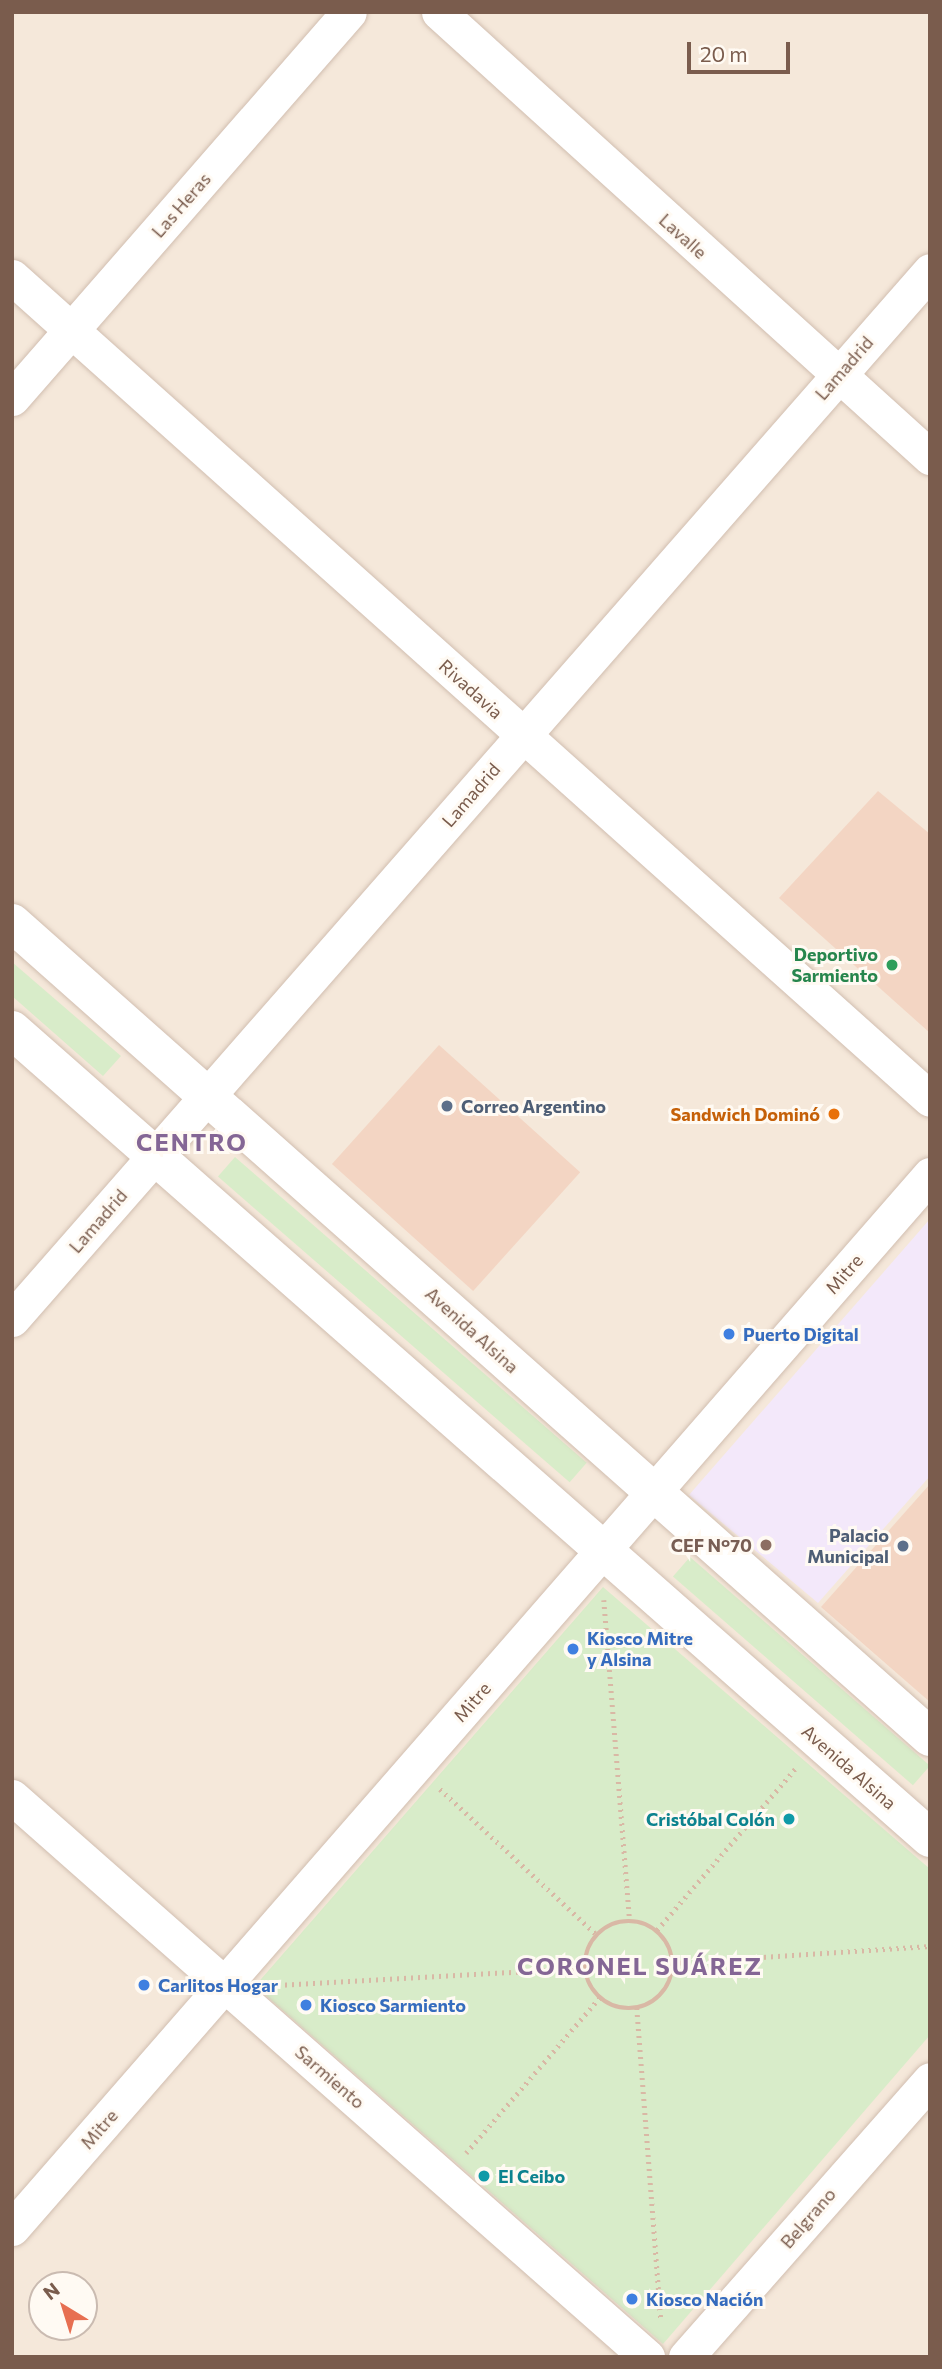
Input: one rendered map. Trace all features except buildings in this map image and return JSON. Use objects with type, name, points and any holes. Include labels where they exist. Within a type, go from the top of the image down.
[{"type":"main road","name":"Avenida Alsina","points":[[12,923],[210,1094],[654,1494],[930,1737]]},
{"type":"main road","name":"Avenida Alsina","points":[[12,1030],[930,1838]]},
{"type":"street","name":"Las Heras","points":[[12,398],[349,12]]},
{"type":"street","name":"Lavalle","points":[[439,12],[837,376],[930,457]]},
{"type":"street","name":"Lamadrid","points":[[12,1319],[930,271]]},
{"type":"street","name":"Rivadavia","points":[[12,278],[930,1099]]},
{"type":"street","name":"Mitre","points":[[12,2228],[930,1175]]},
{"type":"street","name":"Sarmiento","points":[[12,1797],[444,2178],[655,2344]]},
{"type":"street","name":"Belgrano","points":[[686,2357],[930,2080]]},
{"type":"path","points":[[604,1551],[630,1920]]},
{"type":"path","points":[[657,1930],[819,1740]]},
{"type":"path","points":[[416,1766],[597,1935]]},
{"type":"path","points":[[630,1920],[657,1930],[667,1942],[673,1963],[661,1995],[637,2008],[620,2008],[600,1997],[586,1968],[597,1935],[630,1920]]},
{"type":"path","points":[[673,1963],[930,1946]]},
{"type":"path","points":[[225,1985],[586,1968]]},
{"type":"path","points":[[444,2178],[600,1997]]},
{"type":"path","points":[[637,2008],[655,2344]]},
{"type":"shaded area","points":[[12,12],[930,12],[930,2357],[12,2357]]},
{"type":"shaded area","points":[[930,1219],[930,1476],[818,1603],[689,1495]]},
{"type":"green space","points":[[12,962],[121,1056],[103,1076],[12,996]]},
{"type":"green space","points":[[235,1157],[587,1463],[570,1482],[218,1177]]},
{"type":"green space","points":[[690,1557],[930,1766],[913,1785],[673,1577]]},
{"type":"green space","points":[[603,1587],[930,1869],[930,2035],[663,2344],[255,1986]]},
{"type":"place","name":"Deportivo Sarmiento","points":[[892,965]]},
{"type":"place","name":"Correo Argentino","points":[[447,1106]]},
{"type":"place","name":"Sandwich Dominó","points":[[834,1114]]},
{"type":"place","name":"Puerto Digital","points":[[729,1334]]},
{"type":"place","name":"CEF N°70","points":[[766,1545]]},
{"type":"place","name":"Palacio Municipal","points":[[903,1546]]},
{"type":"place","name":"Kiosco Mitre y Alsina","points":[[573,1649]]},
{"type":"place","name":"Cristóbal Colón","points":[[789,1819]]},
{"type":"place","name":"Carlitos Hogar","points":[[144,1985]]},
{"type":"place","name":"Kiosco Sarmiento","points":[[306,2005]]},
{"type":"place","name":"El Ceibo","points":[[484,2176]]},
{"type":"place","name":"Kiosco Nación","points":[[632,2299]]},
{"type":"district","name":"CENTRO","points":[[192,1142]]},
{"type":"district","name":"CORONEL SUÁREZ","points":[[640,1966]]}]
